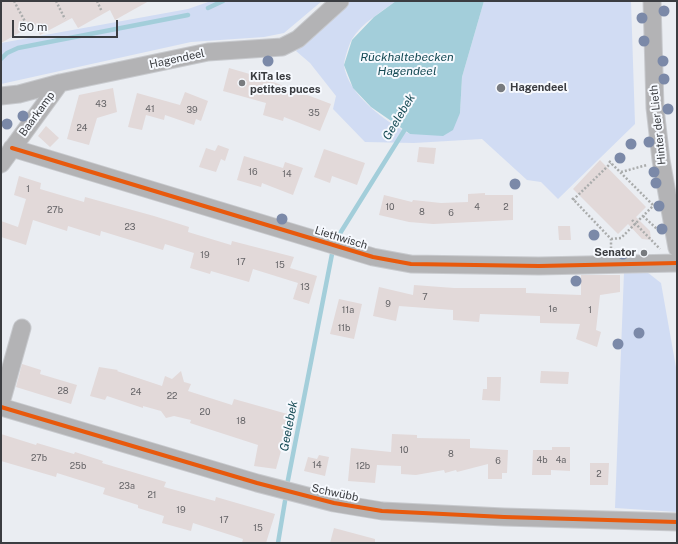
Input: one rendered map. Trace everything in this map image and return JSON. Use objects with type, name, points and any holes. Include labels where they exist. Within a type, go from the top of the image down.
[{"type":"street","name":"Hagendeel","points":[[1,96],[19,94],[60,83],[208,52],[282,46],[298,39],[340,1]]},
{"type":"street","name":"Hinter der Lieth","points":[[652,1],[655,108],[661,160],[676,258]]},
{"type":"street","name":"Baarkamp","points":[[1,164],[60,83]]},
{"type":"street","name":"Liethwisch","points":[[12,148],[373,257],[411,264],[539,266],[611,264],[676,258]]},
{"type":"street","points":[[1,403],[22,328]]},
{"type":"street","name":"Schwübb","points":[[1,407],[257,483],[334,503],[382,511],[504,517],[677,522]]},
{"type":"path","points":[[14,1],[28,27]]},
{"type":"path","points":[[56,1],[65,19]]},
{"type":"path","points":[[97,1],[102,12]]},
{"type":"path","points":[[621,172],[661,160]]},
{"type":"path","points":[[611,239],[621,238],[654,205],[610,162],[573,199],[611,239],[611,264]]},
{"type":"path","points":[[632,220],[676,258]]},
{"type":"shaded area","points":[[211,1],[322,1],[284,33],[264,37],[191,42],[1,84],[1,43],[188,9]]},
{"type":"shaded area","points":[[349,1],[396,1],[372,18],[356,33],[349,44],[344,65],[352,86],[360,97],[390,123],[410,134],[460,113],[462,77],[484,1],[631,1],[635,124],[558,199],[541,182],[527,180],[482,139],[414,143],[365,142],[333,109],[336,96],[310,63],[296,51]]},
{"type":"shaded area","points":[[624,272],[647,272],[661,283],[677,373],[677,512],[615,508]]},
{"type":"water","name":"Rückhaltebecken Hagendeel","points":[[396,1],[484,1],[462,77],[460,113],[453,130],[443,136],[410,134],[371,107],[353,88],[344,65],[352,40],[374,17]]},
{"type":"building","points":[[1,1],[149,1],[115,20],[110,10],[78,28],[72,18],[40,35],[35,24],[1,43]]},
{"type":"building","points":[[229,68],[260,77],[331,104],[320,131],[284,117],[283,121],[263,115],[266,103],[223,91]]},
{"type":"building","points":[[113,88],[117,112],[97,118],[89,145],[67,139],[79,95]]},
{"type":"building","points":[[185,92],[208,101],[201,121],[196,119],[194,125],[165,115],[164,120],[146,115],[142,130],[128,127],[137,93],[180,105]]},
{"type":"building","points":[[46,126],[59,138],[50,147],[38,136]]},
{"type":"building","points":[[218,145],[229,149],[225,161],[221,159],[216,172],[199,167],[206,148],[215,151]]},
{"type":"building","points":[[419,147],[436,148],[434,164],[417,162]]},
{"type":"building","points":[[324,149],[365,163],[357,185],[332,176],[330,183],[314,177]]},
{"type":"building","points":[[244,156],[283,168],[285,162],[303,168],[293,195],[262,183],[261,187],[237,180]]},
{"type":"building","points":[[600,160],[646,207],[636,217],[650,231],[651,240],[642,239],[628,224],[618,234],[573,189]]},
{"type":"building","points":[[19,176],[41,183],[40,189],[84,202],[85,197],[189,227],[188,232],[231,245],[232,241],[294,257],[290,268],[317,276],[309,304],[293,299],[298,283],[253,269],[249,282],[211,271],[210,274],[190,268],[194,253],[165,244],[163,250],[101,231],[100,236],[68,226],[67,231],[33,220],[26,245],[1,237],[1,221],[18,227],[26,199],[14,195]]},
{"type":"building","points":[[485,193],[485,195],[513,195],[513,220],[433,224],[409,222],[379,215],[384,195],[412,202],[413,200],[441,203],[468,202],[468,194]]},
{"type":"building","points":[[558,226],[570,226],[571,240],[559,240]]},
{"type":"building","points":[[581,275],[620,275],[620,292],[600,295],[596,330],[601,332],[597,347],[576,339],[580,324],[540,323],[540,316],[480,314],[479,322],[453,320],[453,310],[399,306],[396,321],[373,316],[379,287],[413,295],[414,285],[454,288],[526,288],[526,293],[581,295]]},
{"type":"building","points":[[339,299],[362,304],[354,339],[330,334]]},
{"type":"building","points":[[22,364],[41,370],[40,374],[77,385],[71,404],[16,387]]},
{"type":"building","points":[[99,367],[118,370],[117,371],[162,386],[165,376],[172,379],[181,371],[184,382],[191,384],[188,391],[232,405],[234,399],[291,415],[276,469],[254,466],[258,445],[190,423],[191,420],[174,416],[166,418],[161,411],[143,406],[143,408],[107,396],[105,400],[90,396]]},
{"type":"building","points":[[541,371],[569,372],[568,384],[540,383]]},
{"type":"building","points":[[487,377],[501,377],[500,401],[482,400],[483,389],[487,389]]},
{"type":"building","points":[[1,434],[36,445],[37,443],[74,454],[75,452],[103,461],[102,463],[166,482],[164,487],[215,501],[216,497],[275,514],[266,543],[242,543],[243,539],[193,523],[191,531],[162,523],[164,516],[138,508],[138,505],[103,494],[105,488],[57,473],[56,477],[1,461]]},
{"type":"building","points":[[392,434],[417,435],[417,438],[470,439],[470,448],[508,450],[507,473],[502,473],[502,479],[488,479],[488,464],[457,472],[456,470],[445,473],[444,470],[416,475],[401,474],[401,466],[377,465],[375,483],[348,481],[351,448],[391,452]]},
{"type":"building","points":[[552,447],[570,447],[570,471],[551,470],[551,475],[532,475],[533,450],[552,450]]},
{"type":"building","points":[[319,455],[329,457],[325,476],[304,471],[308,457],[317,459]]},
{"type":"building","points":[[590,463],[609,463],[608,485],[590,485]]},
{"type":"building","points":[[334,528],[375,539],[375,543],[330,543]]},
{"type":"waterway","points":[[208,8],[223,1]]},
{"type":"waterway","points":[[1,59],[7,53],[18,48],[188,15]]},
{"type":"waterway","name":"Geelebek","points":[[339,235],[407,126]]},
{"type":"waterway","name":"Geelebek","points":[[287,485],[332,254]]},
{"type":"waterway","name":"Geelebek","points":[[278,543],[285,501]]},
{"type":"cycle path","points":[[12,148],[373,257],[411,264],[539,266],[677,263]]},
{"type":"cycle path","points":[[1,407],[257,483],[334,503],[382,511],[504,517],[677,522]]},
{"type":"place","name":"KiTa les petites puces","points":[[242,83]]},
{"type":"place","name":"Hagendeel","points":[[501,88]]},
{"type":"place","name":"Senator","points":[[644,253]]}]
